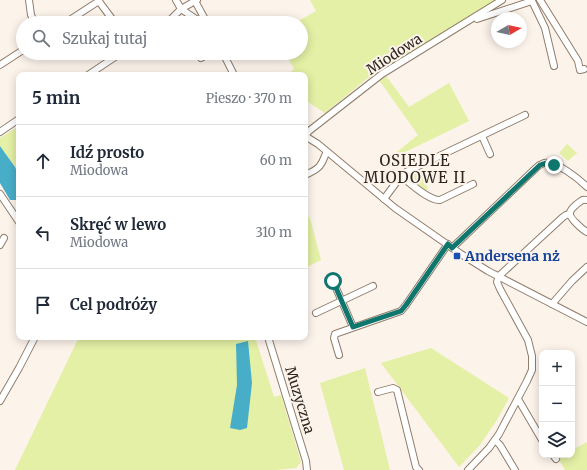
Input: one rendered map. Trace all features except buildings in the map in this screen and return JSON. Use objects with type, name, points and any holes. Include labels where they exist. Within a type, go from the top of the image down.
[{"type":"street","points":[[29,0],[32,16]]},
{"type":"street","points":[[176,0],[181,9],[192,16]]},
{"type":"street","name":"Miodowa","points":[[308,132],[382,74],[502,0]]},
{"type":"street","points":[[468,22],[533,0],[545,28],[546,43],[554,66]]},
{"type":"street","points":[[540,0],[578,61],[580,70],[584,69]]},
{"type":"street","points":[[76,16],[99,1],[110,16]]},
{"type":"street","points":[[174,16],[181,9],[196,1],[203,16]]},
{"type":"street","points":[[200,16],[201,12]]},
{"type":"street","points":[[0,65],[16,55]]},
{"type":"street","points":[[92,72],[110,60]]},
{"type":"street","points":[[226,60],[232,72]]},
{"type":"street","points":[[384,199],[401,176],[406,172],[526,115]]},
{"type":"street","points":[[0,132],[16,121]]},
{"type":"street","points":[[482,136],[490,154]]},
{"type":"street","name":"Miodowa","points":[[308,138],[395,208],[475,263],[587,322]]},
{"type":"street","points":[[308,173],[321,165],[327,152]]},
{"type":"street","points":[[339,355],[334,338],[335,334],[401,311],[450,246],[457,243],[536,168],[543,164],[550,164],[559,167],[573,175],[587,187]]},
{"type":"street","points":[[401,176],[429,197],[436,200],[440,200],[473,184]]},
{"type":"street","points":[[0,194],[16,218]]},
{"type":"street","points":[[470,469],[495,440],[503,428],[532,370],[531,351],[526,336],[500,289],[497,282],[499,276],[563,217],[570,214],[570,211],[581,201],[587,200]]},
{"type":"street","points":[[570,214],[571,218],[584,231],[587,232]]},
{"type":"street","points":[[0,245],[4,238]]},
{"type":"street","points":[[552,304],[572,281],[587,267]]},
{"type":"street","points":[[333,281],[353,327]]},
{"type":"street","points":[[316,313],[373,286]]},
{"type":"street","points":[[0,401],[33,340]]},
{"type":"street","name":"Muzyczna","points":[[269,340],[306,462],[307,470]]},
{"type":"street","points":[[378,392],[393,388],[397,390],[416,467],[419,470]]},
{"type":"street","points":[[518,399],[539,435]]},
{"type":"street","points":[[495,440],[515,470]]},
{"type":"green space","points":[[310,0],[499,0],[375,75],[374,73],[325,113],[308,102],[308,72],[290,72],[294,69],[289,60],[308,60],[307,16],[316,11]]},
{"type":"green space","points":[[386,76],[409,107],[449,83],[469,121],[397,156],[396,154],[392,156],[418,135],[379,80]]},
{"type":"green space","points":[[16,128],[16,169],[0,146],[0,138]]},
{"type":"green space","points":[[567,144],[577,153],[568,161],[559,153]]},
{"type":"green space","points":[[419,170],[428,189],[426,190],[409,178],[409,174]]},
{"type":"green space","points":[[308,214],[311,222],[321,260],[308,266]]},
{"type":"green space","points":[[78,340],[256,340],[274,397],[281,395],[301,462],[296,468],[276,470],[15,470]]},
{"type":"green space","points":[[431,348],[509,398],[497,420],[480,445],[459,467],[381,363]]},
{"type":"green space","points":[[365,368],[390,470],[344,470],[320,383]]},
{"type":"green space","points":[[587,442],[587,470],[565,470],[558,458],[575,458],[575,448]]},
{"type":"water","points":[[0,146],[16,169],[16,200],[10,200],[0,183]]},
{"type":"water","points":[[248,341],[252,383],[247,428],[240,430],[230,428],[237,385],[236,344]]},
{"type":"place","name":"Andersena nż","points":[[457,256]]},
{"type":"district","name":"OSIEDLE MIODOWE II","points":[[415,168]]},
{"type":"route","points":[[333,281],[353,327],[401,311],[448,244],[452,248],[540,165],[546,163],[554,165]]}]
